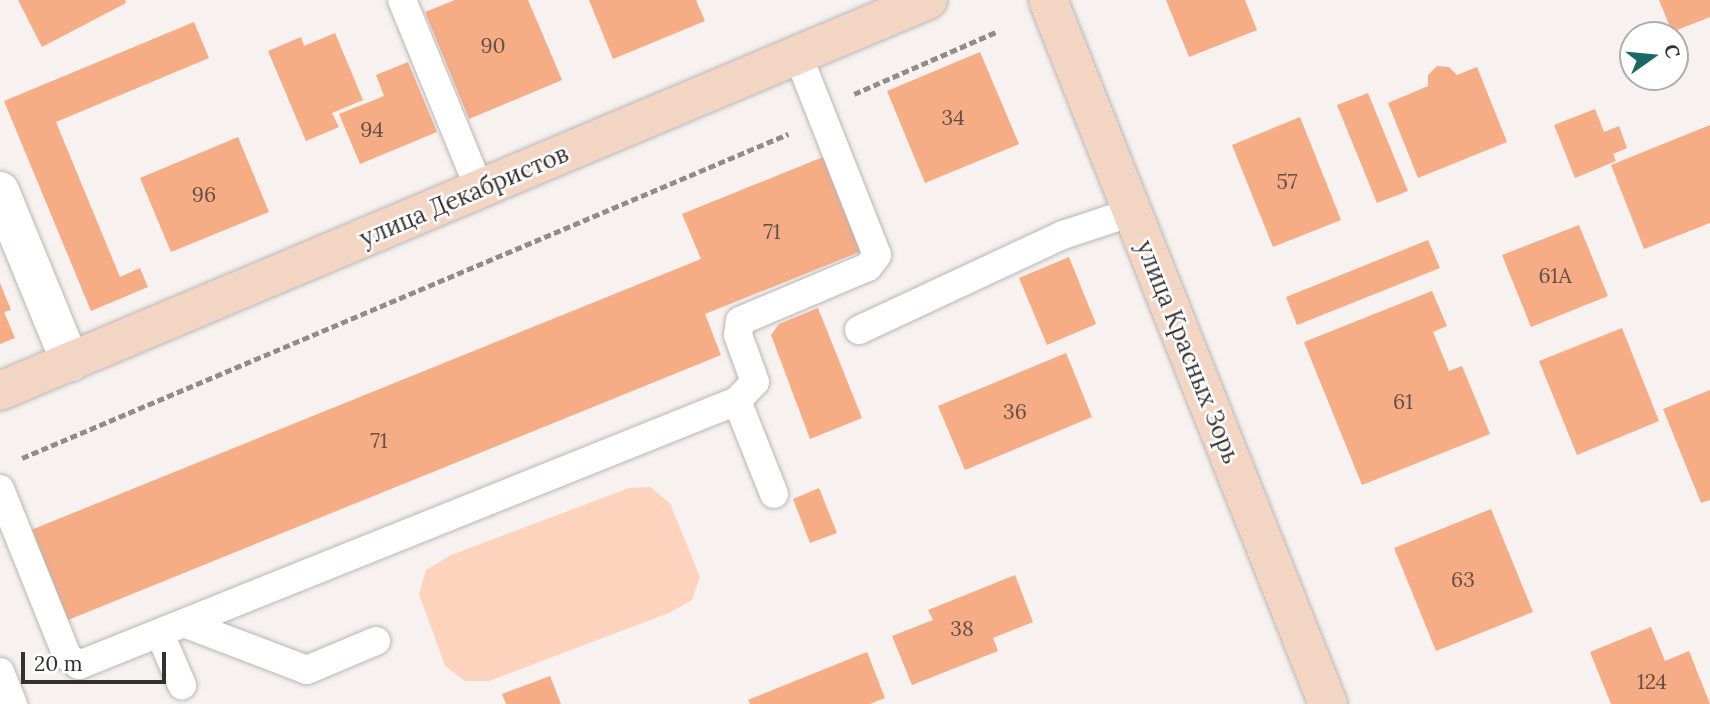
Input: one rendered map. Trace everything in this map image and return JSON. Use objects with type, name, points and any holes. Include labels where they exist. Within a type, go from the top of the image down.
[{"type":"street","name":"улица Декабристов","points":[[0,391],[928,0]]},
{"type":"street","name":"улица Красных Зорь","points":[[1048,0],[1328,704]]},
{"type":"street","points":[[0,191],[70,362]]},
{"type":"lane","points":[[402,0],[480,190]]},
{"type":"lane","points":[[0,489],[72,662],[86,664],[737,401],[755,382],[738,335],[740,321],[868,267],[877,255],[798,55]]},
{"type":"lane","points":[[859,330],[1063,235],[1132,212]]},
{"type":"lane","points":[[737,401],[774,494]]},
{"type":"lane","points":[[173,629],[307,670],[376,641]]},
{"type":"lane","points":[[173,629],[182,685]]},
{"type":"lane","points":[[0,672],[13,704]]},
{"type":"path","points":[[13,462],[792,132],[820,109],[998,31]]},
{"type":"shaded area","points":[[650,487],[670,503],[700,577],[692,600],[669,613],[489,681],[465,681],[445,666],[419,594],[426,570],[451,555],[629,488]]},
{"type":"building","points":[[18,0],[125,0],[126,3],[42,47]]},
{"type":"building","points":[[455,0],[528,0],[562,80],[469,119],[425,12]]},
{"type":"building","points":[[589,0],[696,0],[705,21],[613,59]]},
{"type":"building","points":[[1166,0],[1245,0],[1257,30],[1189,57]]},
{"type":"building","points":[[1659,0],[1710,0],[1710,17],[1689,25],[1689,21],[1668,21]]},
{"type":"building","points":[[194,22],[209,58],[56,122],[120,277],[140,268],[148,287],[91,311],[4,101]]},
{"type":"building","points":[[335,33],[363,100],[332,113],[339,127],[306,141],[268,51],[301,37],[304,46]]},
{"type":"building","points":[[980,52],[1019,144],[925,183],[887,91]]},
{"type":"building","points":[[408,62],[437,132],[360,164],[339,114],[384,96],[376,75]]},
{"type":"building","points":[[1437,66],[1449,67],[1457,75],[1477,67],[1507,142],[1418,178],[1388,103],[1428,86],[1428,75]]},
{"type":"building","points":[[1368,93],[1408,191],[1377,203],[1337,105]]},
{"type":"building","points":[[1595,109],[1604,132],[1619,126],[1627,148],[1613,154],[1616,161],[1575,178],[1554,125]]},
{"type":"building","points":[[1300,117],[1341,220],[1273,247],[1232,145]]},
{"type":"building","points":[[1710,125],[1710,223],[1644,249],[1611,165]]},
{"type":"building","points":[[238,137],[269,212],[171,252],[140,178]]},
{"type":"building","points":[[823,157],[862,251],[705,314],[721,355],[68,620],[31,530],[701,259],[682,214]]},
{"type":"building","points":[[1579,225],[1608,296],[1531,327],[1502,255]]},
{"type":"building","points":[[1428,240],[1440,268],[1297,325],[1286,297]]},
{"type":"building","points":[[1069,257],[1096,324],[1047,345],[1019,278]]},
{"type":"building","points":[[0,283],[11,310],[4,312],[15,338],[0,344]]},
{"type":"building","points":[[1432,291],[1447,326],[1433,332],[1449,371],[1462,366],[1490,434],[1362,485],[1304,342]]},
{"type":"building","points":[[818,308],[862,418],[810,439],[771,335],[779,324]]},
{"type":"building","points":[[1622,328],[1659,421],[1577,455],[1539,361]]},
{"type":"building","points":[[1066,353],[1092,417],[965,470],[938,406]]},
{"type":"building","points":[[1710,390],[1710,500],[1701,503],[1663,409]]},
{"type":"building","points":[[819,488],[837,533],[810,543],[793,499]]},
{"type":"building","points":[[1491,509],[1533,612],[1436,651],[1394,548]]},
{"type":"building","points":[[1015,575],[1033,622],[993,638],[998,651],[912,685],[892,636],[933,620],[928,610]]},
{"type":"building","points":[[1651,627],[1665,661],[1689,651],[1710,704],[1611,704],[1590,652]]},
{"type":"building","points":[[867,652],[885,698],[870,704],[750,704],[748,700]]},
{"type":"building","points":[[550,676],[561,704],[506,704],[502,694]]}]
